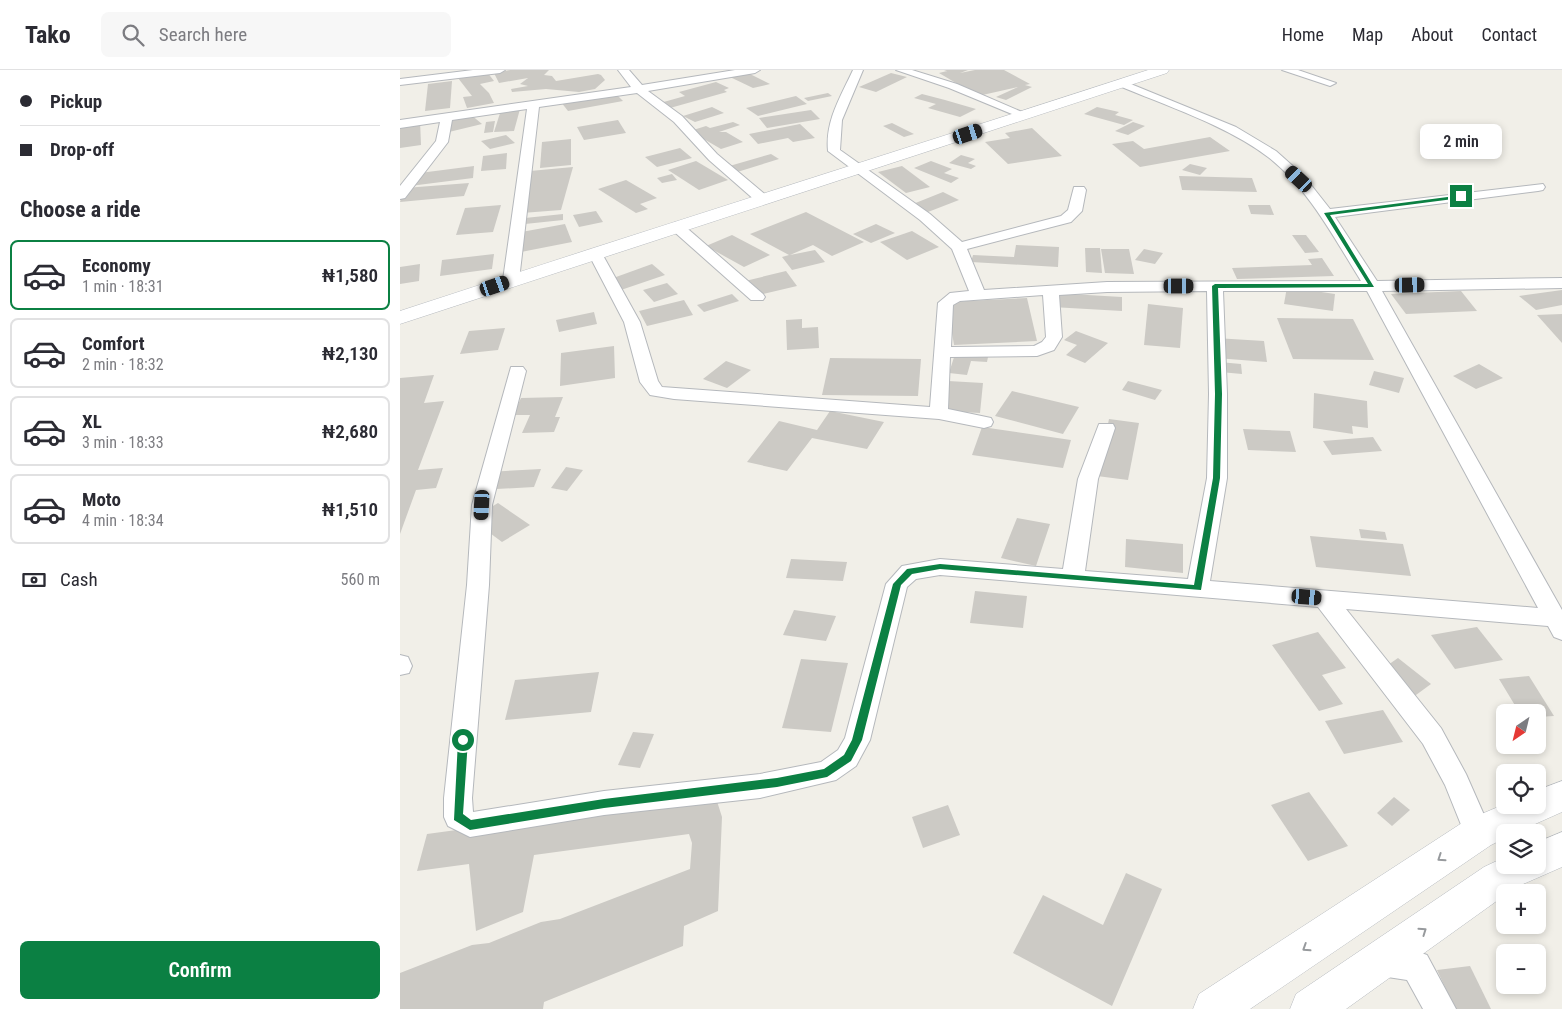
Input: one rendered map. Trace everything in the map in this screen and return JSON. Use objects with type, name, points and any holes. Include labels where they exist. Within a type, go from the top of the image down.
[{"type":"main road","points":[[400,318],[676,226],[859,170],[1162,70]]},
{"type":"main road","points":[[1214,1009],[1478,833],[1562,796]]},
{"type":"main road","points":[[1546,856],[1562,849]]},
{"type":"main road","points":[[1311,1009],[1497,879],[1508,874]]},
{"type":"street","points":[[400,82],[493,70]]},
{"type":"street","points":[[623,70],[639,89],[678,119],[713,157],[762,200]]},
{"type":"street","points":[[400,124],[755,70]]},
{"type":"street","points":[[858,70],[834,129],[832,142],[834,151],[925,217],[959,247],[978,294]]},
{"type":"street","points":[[901,70],[953,86],[1023,116]]},
{"type":"street","points":[[1287,70],[1330,83]]},
{"type":"street","points":[[1121,83],[1232,130],[1272,154],[1299,179],[1326,214],[1372,286],[1559,625]]},
{"type":"street","points":[[511,280],[533,105]]},
{"type":"street","points":[[400,195],[442,142],[447,117]]},
{"type":"street","points":[[1326,214],[1538,186]]},
{"type":"street","points":[[959,247],[1066,219],[1074,211],[1079,190]]},
{"type":"street","points":[[676,226],[757,297]]},
{"type":"street","points":[[595,253],[632,322],[649,382],[656,391],[674,394],[938,414],[984,422]]},
{"type":"street","points":[[938,414],[946,303],[956,296],[1107,287],[1372,286],[1562,282]]},
{"type":"street","points":[[1198,588],[1217,478],[1218,394],[1215,286]]},
{"type":"street","points":[[942,352],[1036,351],[1048,346],[1054,337],[1052,290]]},
{"type":"street","points":[[516,371],[482,505],[478,585],[458,798],[458,817],[470,825],[604,803],[760,786],[827,772],[847,758],[857,740],[897,584],[910,572],[940,566],[1325,599],[1559,625]]},
{"type":"street","points":[[1073,578],[1088,479],[1106,428]]},
{"type":"street","points":[[1325,599],[1432,736],[1457,782],[1478,833]]},
{"type":"street","points":[[1381,961],[1416,966],[1440,1009]]},
{"type":"building","points":[[510,70],[549,70],[544,75],[552,76],[556,81],[598,74],[605,80],[595,89],[579,92],[546,89],[512,92],[511,89],[528,86],[520,84],[528,78],[499,83],[494,73]]},
{"type":"building","points":[[944,70],[968,70],[960,73],[975,70],[1004,70],[1030,84],[1025,85],[1032,87],[1006,100],[996,97],[1018,87],[978,96],[939,73],[947,71]]},
{"type":"building","points":[[487,72],[494,81],[480,84],[489,93],[494,103],[467,108],[463,97],[472,96],[458,78]]},
{"type":"building","points":[[746,72],[770,84],[753,88],[730,77]]},
{"type":"building","points":[[891,73],[907,77],[876,92],[859,87]]},
{"type":"building","points":[[452,81],[450,108],[425,111],[428,84]]},
{"type":"building","points":[[716,82],[729,88],[724,90],[727,92],[670,108],[660,103],[685,96],[679,92]]},
{"type":"building","points":[[614,92],[623,101],[568,111],[561,102]]},
{"type":"building","points":[[828,93],[832,96],[808,101],[804,98]]},
{"type":"building","points":[[922,94],[976,109],[960,117],[928,108],[936,104],[914,98]]},
{"type":"building","points":[[796,96],[807,104],[758,116],[746,108]]},
{"type":"building","points":[[712,107],[724,113],[695,122],[683,116]]},
{"type":"building","points":[[1097,107],[1119,112],[1115,115],[1133,120],[1124,125],[1084,114]]},
{"type":"building","points":[[520,109],[514,131],[494,132],[501,110]]},
{"type":"building","points":[[811,110],[820,119],[767,128],[759,118]]},
{"type":"building","points":[[470,114],[482,124],[449,132],[438,122]]},
{"type":"building","points":[[420,120],[421,145],[400,148],[400,123]]},
{"type":"building","points":[[618,120],[626,133],[584,140],[577,127]]},
{"type":"building","points":[[495,121],[493,132],[484,133],[486,122]]},
{"type":"building","points":[[733,122],[740,125],[719,132],[726,132],[743,142],[721,149],[690,131],[706,126],[710,128]]},
{"type":"building","points":[[1133,122],[1145,126],[1128,135],[1115,131]]},
{"type":"building","points":[[892,123],[914,134],[904,137],[883,126]]},
{"type":"building","points":[[800,124],[815,138],[793,142],[788,138],[758,144],[749,134]]},
{"type":"building","points":[[1032,128],[1062,156],[1008,164],[985,142],[1010,138],[1005,133]]},
{"type":"building","points":[[506,135],[515,143],[490,149],[481,141]]},
{"type":"building","points":[[1210,137],[1230,151],[1140,167],[1112,144],[1133,141],[1144,149]]},
{"type":"building","points":[[571,139],[571,165],[540,168],[542,142]]},
{"type":"building","points":[[680,148],[692,158],[657,167],[645,157]]},
{"type":"building","points":[[507,153],[506,169],[481,171],[483,156]]},
{"type":"building","points":[[771,154],[779,159],[734,173],[726,167]]},
{"type":"building","points":[[961,155],[975,159],[968,163],[976,166],[971,169],[949,163]]},
{"type":"building","points":[[696,161],[728,180],[699,190],[668,170]]},
{"type":"building","points":[[931,161],[952,169],[944,173],[959,178],[951,183],[914,168]]},
{"type":"building","points":[[1190,164],[1207,168],[1200,175],[1182,170]]},
{"type":"building","points":[[474,166],[473,178],[410,186],[412,174]]},
{"type":"building","points":[[902,166],[930,187],[906,193],[878,172]]},
{"type":"building","points":[[573,167],[561,210],[522,213],[530,171]]},
{"type":"building","points":[[672,174],[677,180],[662,183],[657,178]]},
{"type":"building","points":[[1179,176],[1252,178],[1257,192],[1182,190]]},
{"type":"building","points":[[626,180],[657,198],[640,204],[648,209],[636,213],[598,189]]},
{"type":"building","points":[[469,183],[464,196],[400,202],[405,188]]},
{"type":"building","points":[[943,192],[959,200],[928,212],[913,204]]},
{"type":"building","points":[[501,205],[493,232],[456,235],[465,208]]},
{"type":"building","points":[[1248,205],[1270,205],[1274,215],[1251,214]]},
{"type":"building","points":[[596,211],[603,222],[579,227],[573,215]]},
{"type":"building","points":[[806,212],[864,242],[832,256],[813,245],[790,255],[815,250],[825,262],[792,270],[782,257],[789,255],[750,234]]},
{"type":"building","points":[[563,214],[563,220],[525,224],[525,218]]},
{"type":"building","points":[[565,224],[572,242],[521,252],[516,233]]},
{"type":"building","points":[[876,224],[895,233],[871,243],[853,234]]},
{"type":"building","points":[[912,231],[939,247],[907,260],[880,242]]},
{"type":"building","points":[[732,235],[770,255],[744,267],[706,246]]},
{"type":"building","points":[[1292,235],[1306,235],[1319,252],[1305,253]]},
{"type":"building","points":[[1016,245],[1059,247],[1058,267],[971,262],[973,255],[1014,257]]},
{"type":"building","points":[[1085,248],[1100,248],[1102,273],[1086,272]]},
{"type":"building","points":[[1101,249],[1129,249],[1134,274],[1105,273]]},
{"type":"building","points":[[1144,249],[1163,253],[1155,264],[1135,260]]},
{"type":"building","points":[[494,254],[492,269],[440,276],[442,260]]},
{"type":"building","points":[[1322,258],[1334,276],[1237,279],[1232,268],[1312,265],[1308,259]]},
{"type":"building","points":[[420,264],[419,281],[400,284],[400,267]]},
{"type":"building","points":[[652,264],[665,275],[618,291],[605,281]]},
{"type":"building","points":[[786,271],[797,286],[751,297],[741,282]]},
{"type":"building","points":[[667,283],[678,294],[654,302],[643,290]]},
{"type":"building","points":[[1287,287],[1335,294],[1333,311],[1284,304]]},
{"type":"building","points":[[1562,290],[1562,305],[1536,310],[1519,296]]},
{"type":"building","points":[[1461,291],[1477,311],[1406,314],[1391,294]]},
{"type":"building","points":[[1053,293],[1122,297],[1122,311],[1052,307]]},
{"type":"building","points":[[732,294],[739,301],[704,312],[697,305]]},
{"type":"building","points":[[1027,298],[1037,341],[954,345],[947,302]]},
{"type":"building","points":[[684,300],[693,315],[647,326],[639,311]]},
{"type":"building","points":[[1148,304],[1183,308],[1180,348],[1144,345]]},
{"type":"building","points":[[594,312],[597,324],[559,332],[556,320]]},
{"type":"building","points":[[1562,314],[1562,343],[1537,315]]},
{"type":"building","points":[[1277,318],[1353,319],[1374,360],[1293,359]]},
{"type":"building","points":[[802,319],[802,328],[818,327],[819,348],[787,350],[786,320]]},
{"type":"building","points":[[505,328],[498,350],[460,354],[469,331]]},
{"type":"building","points":[[1076,331],[1108,343],[1085,363],[1066,355],[1077,345],[1064,340]]},
{"type":"building","points":[[1215,338],[1264,341],[1267,362],[1216,358]]},
{"type":"building","points":[[614,346],[615,378],[560,386],[561,353]]},
{"type":"building","points":[[955,354],[988,357],[987,362],[971,361],[967,375],[949,373]]},
{"type":"building","points":[[830,358],[921,359],[918,396],[822,395]]},
{"type":"building","points":[[726,361],[751,370],[727,388],[703,379]]},
{"type":"building","points":[[1219,362],[1241,364],[1242,374],[1220,372]]},
{"type":"building","points":[[1479,364],[1503,378],[1476,389],[1453,376]]},
{"type":"building","points":[[1374,371],[1404,378],[1399,393],[1369,385]]},
{"type":"building","points":[[434,375],[424,403],[444,401],[418,470],[443,468],[436,488],[416,490],[400,534],[400,378]]},
{"type":"building","points":[[948,381],[983,383],[980,413],[944,411]]},
{"type":"building","points":[[1128,381],[1162,390],[1155,400],[1122,390]]},
{"type":"building","points":[[1012,391],[1079,407],[1063,434],[995,416]]},
{"type":"building","points":[[1314,393],[1367,401],[1368,428],[1352,426],[1353,434],[1313,428]]},
{"type":"building","points":[[563,397],[555,417],[560,417],[554,432],[522,433],[530,415],[513,415],[521,398]]},
{"type":"building","points":[[830,411],[884,422],[867,449],[812,438],[787,471],[747,462],[779,421],[817,430]]},
{"type":"building","points":[[1109,419],[1139,423],[1128,480],[1097,476]]},
{"type":"building","points":[[982,427],[1071,440],[1063,468],[972,455]]},
{"type":"building","points":[[1243,429],[1290,431],[1296,452],[1248,450]]},
{"type":"building","points":[[1373,437],[1382,451],[1332,455],[1323,441]]},
{"type":"building","points":[[566,467],[583,470],[567,491],[551,488]]},
{"type":"building","points":[[541,469],[534,487],[479,490],[487,472]]},
{"type":"building","points":[[498,503],[530,525],[502,542],[471,519]]},
{"type":"building","points":[[1017,518],[1050,524],[1036,566],[1001,558]]},
{"type":"building","points":[[1359,529],[1385,532],[1387,540],[1361,538]]},
{"type":"building","points":[[1310,536],[1403,544],[1411,576],[1316,567]]},
{"type":"building","points":[[1126,539],[1183,544],[1183,573],[1125,567]]},
{"type":"building","points":[[791,559],[847,562],[843,581],[786,578]]},
{"type":"building","points":[[975,591],[1027,596],[1023,628],[970,623]]},
{"type":"building","points":[[794,610],[836,616],[826,641],[783,635]]},
{"type":"building","points":[[1477,627],[1503,660],[1455,669],[1431,635]]},
{"type":"building","points":[[1318,632],[1346,668],[1322,675],[1343,704],[1319,711],[1272,645]]},
{"type":"building","points":[[1398,658],[1431,684],[1405,703],[1372,676]]},
{"type":"building","points":[[801,659],[848,663],[831,732],[782,728]]},
{"type":"building","points":[[599,672],[591,712],[505,720],[515,680]]},
{"type":"building","points":[[1529,676],[1554,716],[1546,716],[1546,704],[1514,704],[1499,679]]},
{"type":"building","points":[[1383,710],[1403,742],[1344,754],[1325,721]]},
{"type":"building","points":[[633,732],[654,734],[640,768],[618,765]]},
{"type":"building","points":[[1309,792],[1348,846],[1308,861],[1271,805]]},
{"type":"building","points":[[715,795],[722,817],[718,911],[684,926],[683,946],[544,1002],[543,1009],[400,1009],[400,973],[472,945],[489,943],[541,922],[560,919],[690,869],[692,843],[689,834],[534,855],[523,912],[476,931],[469,864],[417,871],[427,834]]},
{"type":"building","points":[[1394,797],[1410,810],[1392,826],[1377,813]]},
{"type":"building","points":[[948,805],[960,835],[923,848],[912,817]]},
{"type":"building","points":[[1126,873],[1162,889],[1112,1006],[1013,953],[1043,895],[1103,925]]},
{"type":"building","points":[[1470,966],[1491,1009],[1455,1009],[1437,970]]},
{"type":"route","points":[[463,740],[458,817],[470,825],[499,822],[604,803],[777,783],[827,772],[847,758],[857,740],[897,584],[910,572],[940,566],[1198,588],[1217,478],[1218,394],[1215,286],[1372,286],[1326,214],[1461,196]]}]
